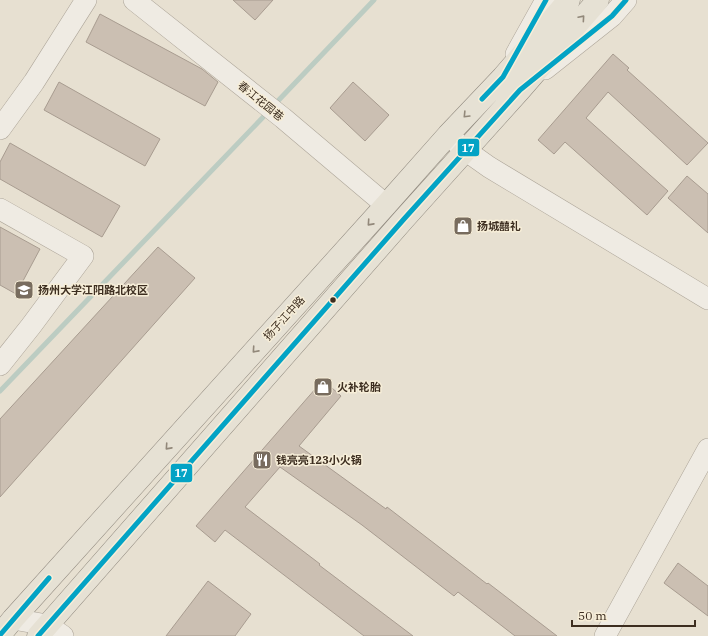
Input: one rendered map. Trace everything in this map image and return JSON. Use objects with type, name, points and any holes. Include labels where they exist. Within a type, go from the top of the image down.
[{"type":"main road","name":"扬子江中路","points":[[49,632],[465,150],[568,0]]},
{"type":"main road","name":"扬子江中路","points":[[4,622],[386,205],[448,135],[511,83],[598,0]]},
{"type":"street","points":[[0,129],[34,82],[86,0]]},
{"type":"street","name":"春江花园巷","points":[[134,0],[283,118],[386,205]]},
{"type":"street","points":[[511,83],[546,0]]},
{"type":"street","points":[[511,83],[612,16],[626,0]]},
{"type":"street","points":[[448,135],[465,150],[489,167],[708,299]]},
{"type":"street","points":[[0,209],[83,256],[31,326],[0,364]]},
{"type":"street","points":[[605,636],[708,449]]},
{"type":"street","points":[[4,622],[49,632]]},
{"type":"street","points":[[4,622],[26,636]]},
{"type":"building","points":[[233,0],[273,0],[255,20]]},
{"type":"building","points":[[100,14],[202,69],[218,82],[205,106],[86,42]]},
{"type":"building","points":[[613,54],[629,68],[627,70],[708,143],[687,165],[608,92],[586,118],[668,191],[647,215],[565,142],[554,154],[538,140]]},
{"type":"building","points":[[59,82],[160,139],[145,166],[44,110]]},
{"type":"building","points":[[353,82],[389,115],[365,141],[330,108]]},
{"type":"building","points":[[10,143],[120,206],[102,237],[0,179],[0,162]]},
{"type":"building","points":[[687,176],[708,194],[708,233],[668,198]]},
{"type":"building","points":[[0,227],[40,249],[16,294],[0,285]]},
{"type":"building","points":[[158,247],[195,278],[0,497],[0,419]]},
{"type":"building","points":[[323,380],[341,396],[299,446],[386,509],[387,507],[557,636],[515,636],[458,592],[454,596],[362,525],[280,467],[245,507],[413,636],[364,636],[225,530],[215,542],[196,526]]},
{"type":"building","points":[[678,563],[708,586],[708,616],[664,583]]},
{"type":"building","points":[[208,581],[251,614],[235,636],[166,636]]},
{"type":"waterway","points":[[275,104],[374,0]]},
{"type":"waterway","points":[[0,391],[268,112]]},
{"type":"transit line","name":"17","points":[[482,99],[503,77],[546,0]]},
{"type":"transit line","name":"17","points":[[38,636],[404,219],[520,90],[612,16],[626,0]]},
{"type":"transit line","name":"17","points":[[0,635],[49,578]]},
{"type":"place","name":"扬城囍礼","points":[[463,226]]},
{"type":"place","name":"扬州大学江阳路北校区","points":[[24,290]]},
{"type":"place","name":"火补轮胎","points":[[323,387]]},
{"type":"place","name":"钱亮亮123小火锅","points":[[262,460]]}]
